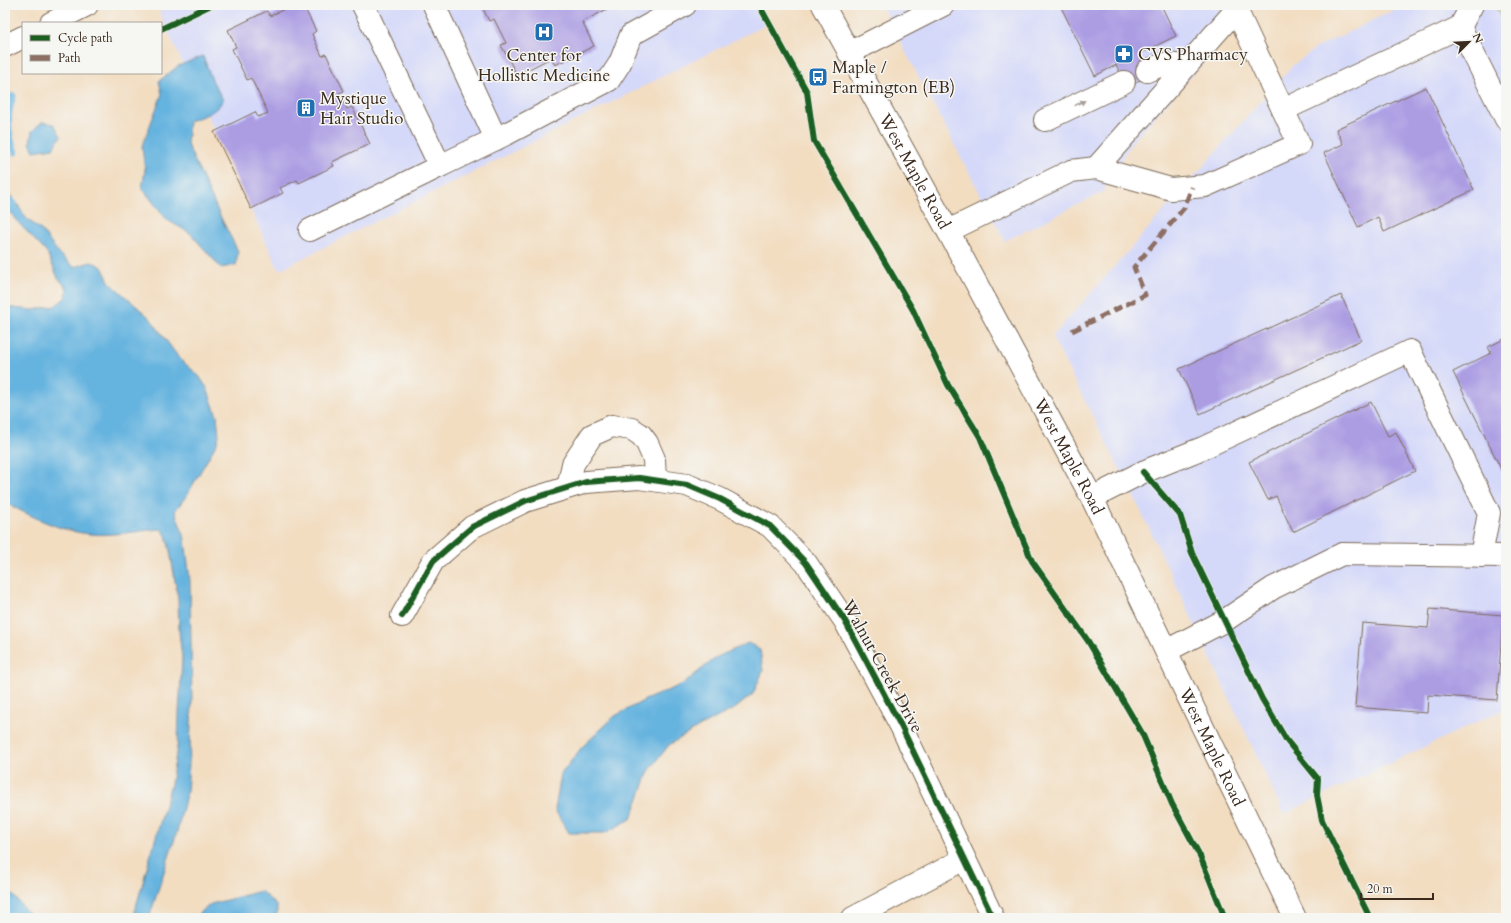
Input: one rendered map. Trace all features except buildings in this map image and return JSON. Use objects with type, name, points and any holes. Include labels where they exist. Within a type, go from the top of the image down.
[{"type":"street","points":[[53,22],[87,5]]},
{"type":"street","points":[[362,5],[440,166]]},
{"type":"street","points":[[434,5],[496,139]]},
{"type":"street","points":[[310,230],[496,139],[609,80],[620,63],[631,35],[685,5]]},
{"type":"street","name":"West Maple Road","points":[[823,5],[948,231],[1092,498],[1295,918]]},
{"type":"street","points":[[849,52],[943,5]]},
{"type":"street","points":[[1283,110],[1460,27],[1472,5]]},
{"type":"street","points":[[948,231],[1071,171],[1096,168],[1171,190],[1205,186],[1299,144],[1235,8],[1096,168]]},
{"type":"street","points":[[1460,27],[1506,119]]},
{"type":"street","points":[[5,46],[22,38]]},
{"type":"street","points":[[1147,71],[1164,64],[1186,66]]},
{"type":"street","points":[[1045,120],[1124,82]]},
{"type":"street","points":[[1092,498],[1143,472],[1203,448],[1410,351],[1489,513],[1481,556]]},
{"type":"street","points":[[568,488],[573,464],[592,435],[612,426],[632,430],[641,435],[647,443],[654,459],[655,480]]},
{"type":"street","name":"Walnut Creek Drive","points":[[402,616],[433,561],[472,527],[525,501],[586,482],[639,478],[686,485],[726,502],[770,526],[806,563],[845,621],[901,726],[993,918]]},
{"type":"street","points":[[1166,651],[1224,621],[1273,588],[1342,554],[1506,556]]},
{"type":"street","points":[[854,918],[964,859]]},
{"type":"shaded area","points":[[174,5],[759,5],[769,23],[279,270],[159,12]]},
{"type":"shaded area","points":[[881,5],[1254,5],[1130,145],[1103,192],[1005,241]]},
{"type":"shaded area","points":[[1404,5],[1495,5],[1506,27],[1506,708],[1284,814],[1137,503],[1052,337],[1292,66],[1318,47]]},
{"type":"green space","points":[[1495,5],[1506,5],[1506,27]]},
{"type":"water","points":[[203,56],[212,80],[223,100],[213,111],[189,121],[187,144],[238,251],[236,265],[221,268],[190,233],[167,220],[142,188],[145,171],[142,146],[162,94],[159,81],[178,66]]},
{"type":"water","points":[[42,122],[54,124],[61,136],[53,148],[34,151],[30,143],[32,131]]},
{"type":"water","points":[[5,190],[15,200],[26,218],[42,231],[59,254],[74,267],[91,262],[102,267],[110,283],[150,318],[179,358],[199,376],[207,388],[217,416],[219,435],[217,443],[187,495],[175,511],[185,539],[190,581],[192,702],[190,749],[187,791],[177,832],[149,918],[135,918],[135,910],[171,784],[178,741],[182,658],[178,599],[170,551],[166,535],[161,529],[125,533],[89,534],[67,530],[56,526],[5,503],[5,307],[32,310],[55,306],[66,297],[67,288],[58,278],[47,253],[14,218],[5,201]]},
{"type":"water","points":[[748,643],[760,649],[763,671],[753,694],[736,708],[704,724],[669,745],[649,771],[631,819],[605,833],[569,833],[555,810],[561,774],[582,747],[615,716],[645,700],[683,684],[717,657]]},
{"type":"water","points":[[5,885],[27,912],[31,918],[5,918]]},
{"type":"water","points":[[261,891],[277,906],[277,918],[193,918],[211,904]]},
{"type":"waterway","points":[[13,96],[9,110],[8,124],[10,138],[15,152]]},
{"type":"marked path","points":[[1072,331],[1145,295],[1134,267],[1184,208],[1192,187]]},
{"type":"cycle path","points":[[162,29],[211,5]]},
{"type":"cycle path","points":[[759,5],[807,92],[814,141],[913,310],[948,385],[980,437],[1032,561],[1088,641],[1142,733],[1172,804],[1200,856],[1225,918]]},
{"type":"cycle path","points":[[1143,472],[1180,515],[1192,553],[1262,699],[1287,741],[1318,779],[1317,795],[1322,820],[1370,918]]},
{"type":"cycle path","points":[[402,616],[433,561],[472,527],[525,501],[586,482],[639,478],[687,485],[720,499],[770,526],[806,563],[845,621],[901,726],[993,918]]},
{"type":"place","name":"Center for Hollistic Medicine","points":[[544,32]]},
{"type":"place","name":"CVS Pharmacy","points":[[1124,54]]},
{"type":"place","name":"Maple / Farmington (EB)","points":[[818,77]]},
{"type":"place","name":"Mystique Hair Studio","points":[[306,108]]}]
